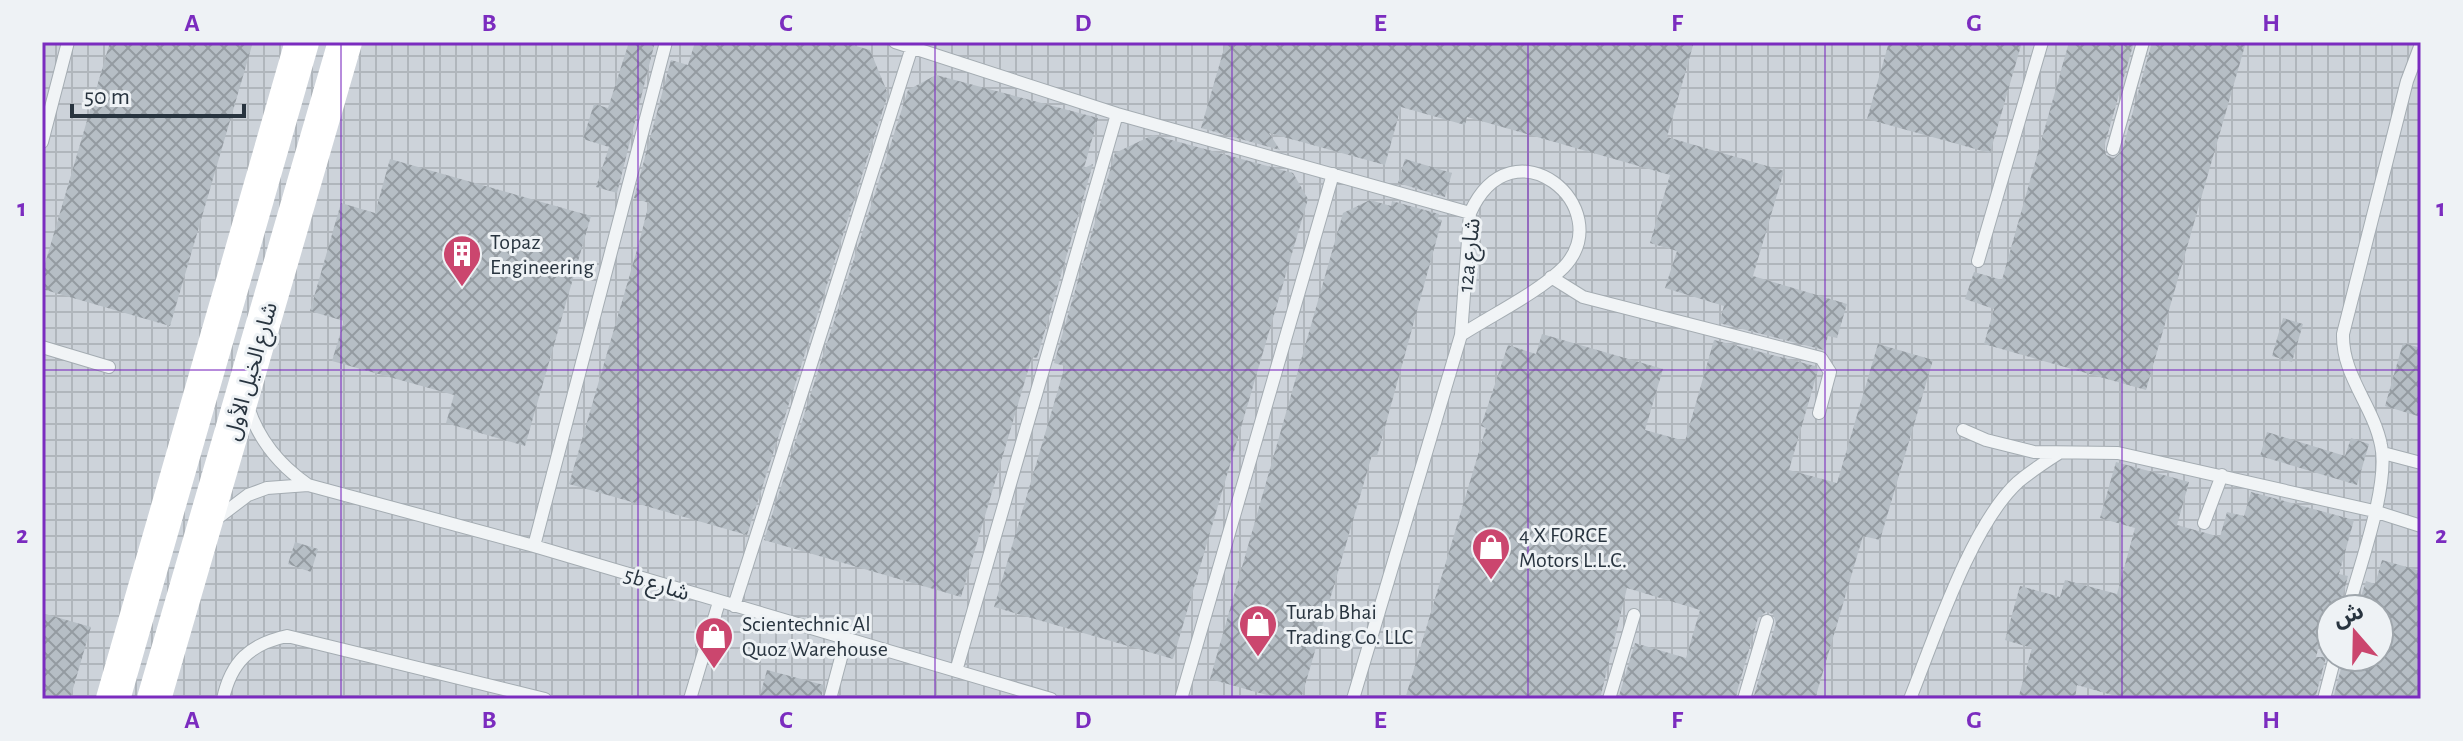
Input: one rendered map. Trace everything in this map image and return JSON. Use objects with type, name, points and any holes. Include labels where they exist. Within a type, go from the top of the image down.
[{"type":"main road","name":"شارع الخيل الأول","points":[[113,699],[302,42]]},
{"type":"main road","name":"شارع الخيل الأول","points":[[154,699],[345,42]]},
{"type":"lane","points":[[42,142],[68,42]]},
{"type":"lane","points":[[534,546],[666,42]]},
{"type":"lane","points":[[895,42],[1117,114],[1470,213]]},
{"type":"lane","points":[[1978,261],[2042,42]]},
{"type":"lane","points":[[2113,149],[2143,42]]},
{"type":"lane","points":[[2352,593],[2374,511],[2383,453],[2377,431],[2345,361],[2343,334],[2421,44]]},
{"type":"lane","points":[[734,606],[912,47]]},
{"type":"lane","points":[[956,671],[1117,114]]},
{"type":"lane","name":"12a شارع","points":[[1353,699],[1461,335],[1470,213],[1477,197],[1500,175],[1537,173],[1560,186],[1575,207],[1578,232],[1571,257],[1551,277],[1461,335]]},
{"type":"lane","points":[[1181,699],[1333,174]]},
{"type":"lane","points":[[1551,277],[1583,297],[1821,358],[1830,372],[1819,413]]},
{"type":"lane","points":[[42,347],[109,367]]},
{"type":"lane","name":"5b شارع","points":[[245,390],[252,418],[265,445],[277,460],[308,485]]},
{"type":"lane","points":[[1963,430],[2009,447],[2059,453],[2118,453],[2374,511],[2421,526]]},
{"type":"lane","points":[[1910,699],[1940,619],[1993,515],[2018,482],[2059,453]]},
{"type":"lane","points":[[2383,453],[2421,463]]},
{"type":"lane","points":[[2204,523],[2222,475]]},
{"type":"lane","name":"5b شارع","points":[[202,536],[222,513],[248,495],[288,485],[308,485],[534,546],[956,671],[1012,693],[1051,699]]},
{"type":"lane","points":[[690,699],[719,602]]},
{"type":"lane","points":[[1609,699],[1634,615]]},
{"type":"lane","points":[[1744,699],[1767,621]]},
{"type":"lane","points":[[223,699],[233,668],[247,652],[266,641],[287,636],[545,699]]},
{"type":"lane","points":[[830,699],[846,639]]},
{"type":"lane","points":[[2324,699],[2331,673]]},
{"type":"shaded area","points":[[42,42],[2421,42],[2421,699],[42,699]]},
{"type":"building","points":[[110,42],[253,42],[170,326],[42,289],[42,274]]},
{"type":"building","points":[[629,42],[655,42],[617,193],[596,187],[609,147],[583,139],[594,104],[608,108]]},
{"type":"building","points":[[695,42],[842,42],[870,50],[888,94],[747,535],[569,484],[649,203],[634,198],[671,60],[688,65]]},
{"type":"building","points":[[1226,42],[1694,42],[1667,137],[1784,171],[1753,276],[1847,304],[1837,338],[1828,336],[1824,350],[1719,323],[1724,306],[1665,288],[1677,251],[1650,243],[1670,175],[1467,117],[1465,125],[1401,107],[1385,165],[1269,133],[1280,150],[1201,128]]},
{"type":"building","points":[[1889,42],[2022,42],[1990,153],[1867,119]]},
{"type":"building","points":[[2069,42],[2134,42],[2104,147],[2106,155],[2114,158],[2122,151],[2152,42],[2246,42],[2146,390],[1984,344],[1994,309],[1965,299],[1974,272],[2002,280]]},
{"type":"building","points":[[936,75],[1098,118],[1084,168],[1093,164],[1037,358],[1032,357],[961,597],[764,540],[908,90]]},
{"type":"building","points":[[1153,135],[1293,173],[1308,199],[1173,659],[994,607],[1065,366],[1054,363],[1115,153]]},
{"type":"building","name":"Topaz Engineering","points":[[390,159],[591,216],[525,446],[446,423],[454,395],[332,361],[344,321],[310,311],[341,203],[375,213]]},
{"type":"building","points":[[1405,159],[1452,173],[1445,197],[1398,183]]},
{"type":"building","points":[[1370,200],[1391,206],[1392,201],[1439,214],[1438,219],[1442,220],[1377,456],[1372,455],[1301,699],[1281,699],[1210,679],[1343,213]]},
{"type":"building","points":[[2283,318],[2303,324],[2292,362],[2272,356]]},
{"type":"building","points":[[1542,334],[1663,369],[1645,430],[1685,441],[1714,340],[1815,366],[1818,370],[1789,470],[1837,483],[1878,344],[1933,360],[1880,540],[1863,536],[1815,699],[1753,699],[1776,623],[1773,614],[1766,612],[1758,618],[1735,699],[1618,699],[1635,643],[1686,658],[1700,610],[1627,588],[1600,699],[1405,699],[1486,428],[1481,426],[1508,345],[1536,354]]},
{"type":"building","points":[[2403,343],[2421,348],[2421,417],[2385,406]]},
{"type":"building","points":[[2267,432],[2345,456],[2351,438],[2369,444],[2357,485],[2260,456]]},
{"type":"building","points":[[2116,462],[2189,482],[2177,525],[2220,537],[2227,512],[2244,516],[2251,492],[2354,520],[2339,574],[2348,576],[2343,593],[2315,593],[2315,673],[2322,673],[2315,699],[2126,699],[2077,685],[2075,699],[2018,699],[2032,648],[2005,640],[2020,586],[2060,597],[2065,580],[2117,594],[2135,528],[2100,518]]},
{"type":"building","points":[[295,542],[318,549],[311,572],[288,564]]},
{"type":"building","points":[[2382,560],[2421,571],[2421,699],[2333,699],[2340,673],[2395,673],[2395,593],[2362,593],[2366,581],[2375,584]]},
{"type":"building","points":[[42,613],[91,627],[70,699],[42,699]]},
{"type":"building","points":[[767,670],[824,685],[821,699],[759,699]]},
{"type":"place","name":"Topaz Engineering","points":[[462,288]]},
{"type":"place","name":"4 X FORCE Motors L.L.C.","points":[[1491,581]]},
{"type":"place","name":"Turab Bhai Trading Co. LLC","points":[[1258,658]]},
{"type":"place","name":"Scientechnic Al Quoz Warehouse","points":[[714,670]]}]
